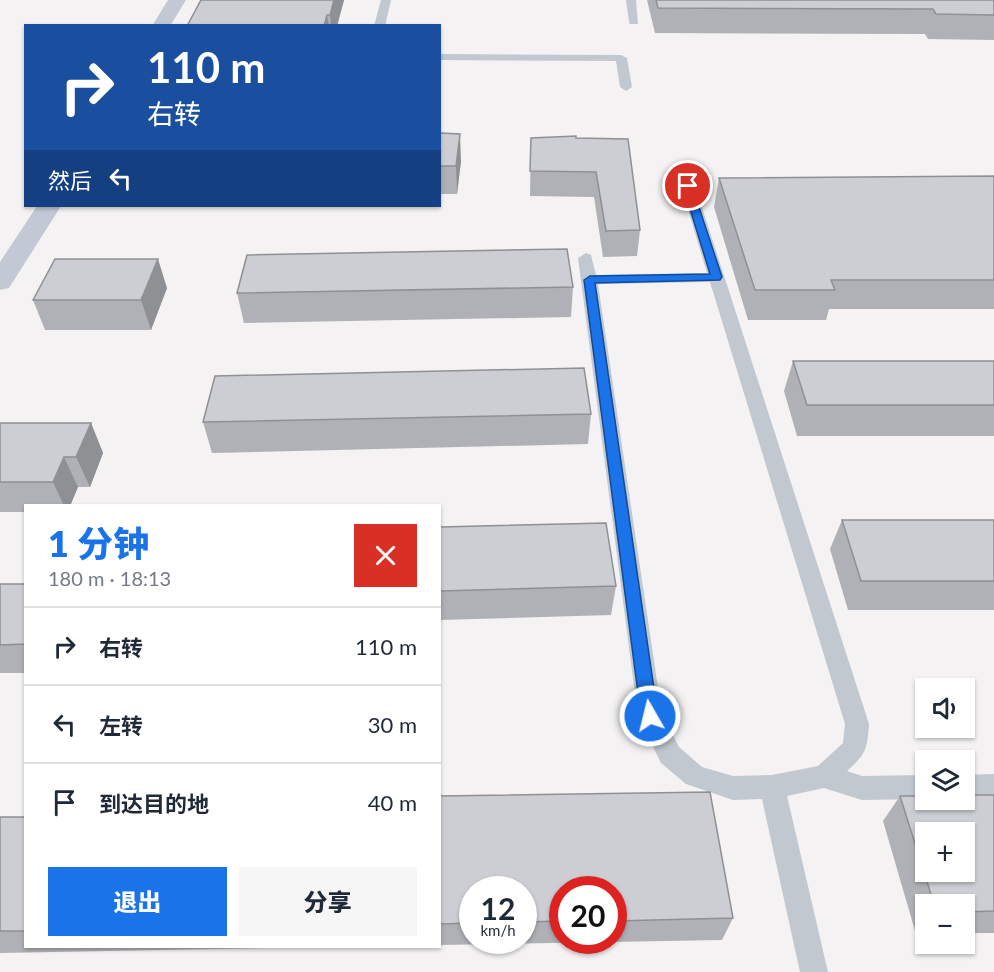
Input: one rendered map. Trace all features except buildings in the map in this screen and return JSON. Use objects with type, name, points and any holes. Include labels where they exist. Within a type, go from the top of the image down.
[{"type":"street","points":[[162,24],[177,0]]},
{"type":"street","points":[[0,282],[48,207]]},
{"type":"lane","points":[[380,24],[386,0]]},
{"type":"lane","points":[[631,0],[634,21]]},
{"type":"lane","points":[[441,57],[621,58],[626,87]]},
{"type":"lane","points":[[688,186],[857,724],[855,748],[824,776]]},
{"type":"lane","points":[[586,258],[650,716],[670,755],[695,776],[733,788],[772,787],[824,776],[862,788],[915,787]]},
{"type":"lane","points":[[590,280],[716,277]]},
{"type":"lane","points":[[975,787],[994,786]]},
{"type":"lane","points":[[772,787],[814,972]]},
{"type":"route","points":[[650,716],[590,280],[716,277],[688,186]]}]
